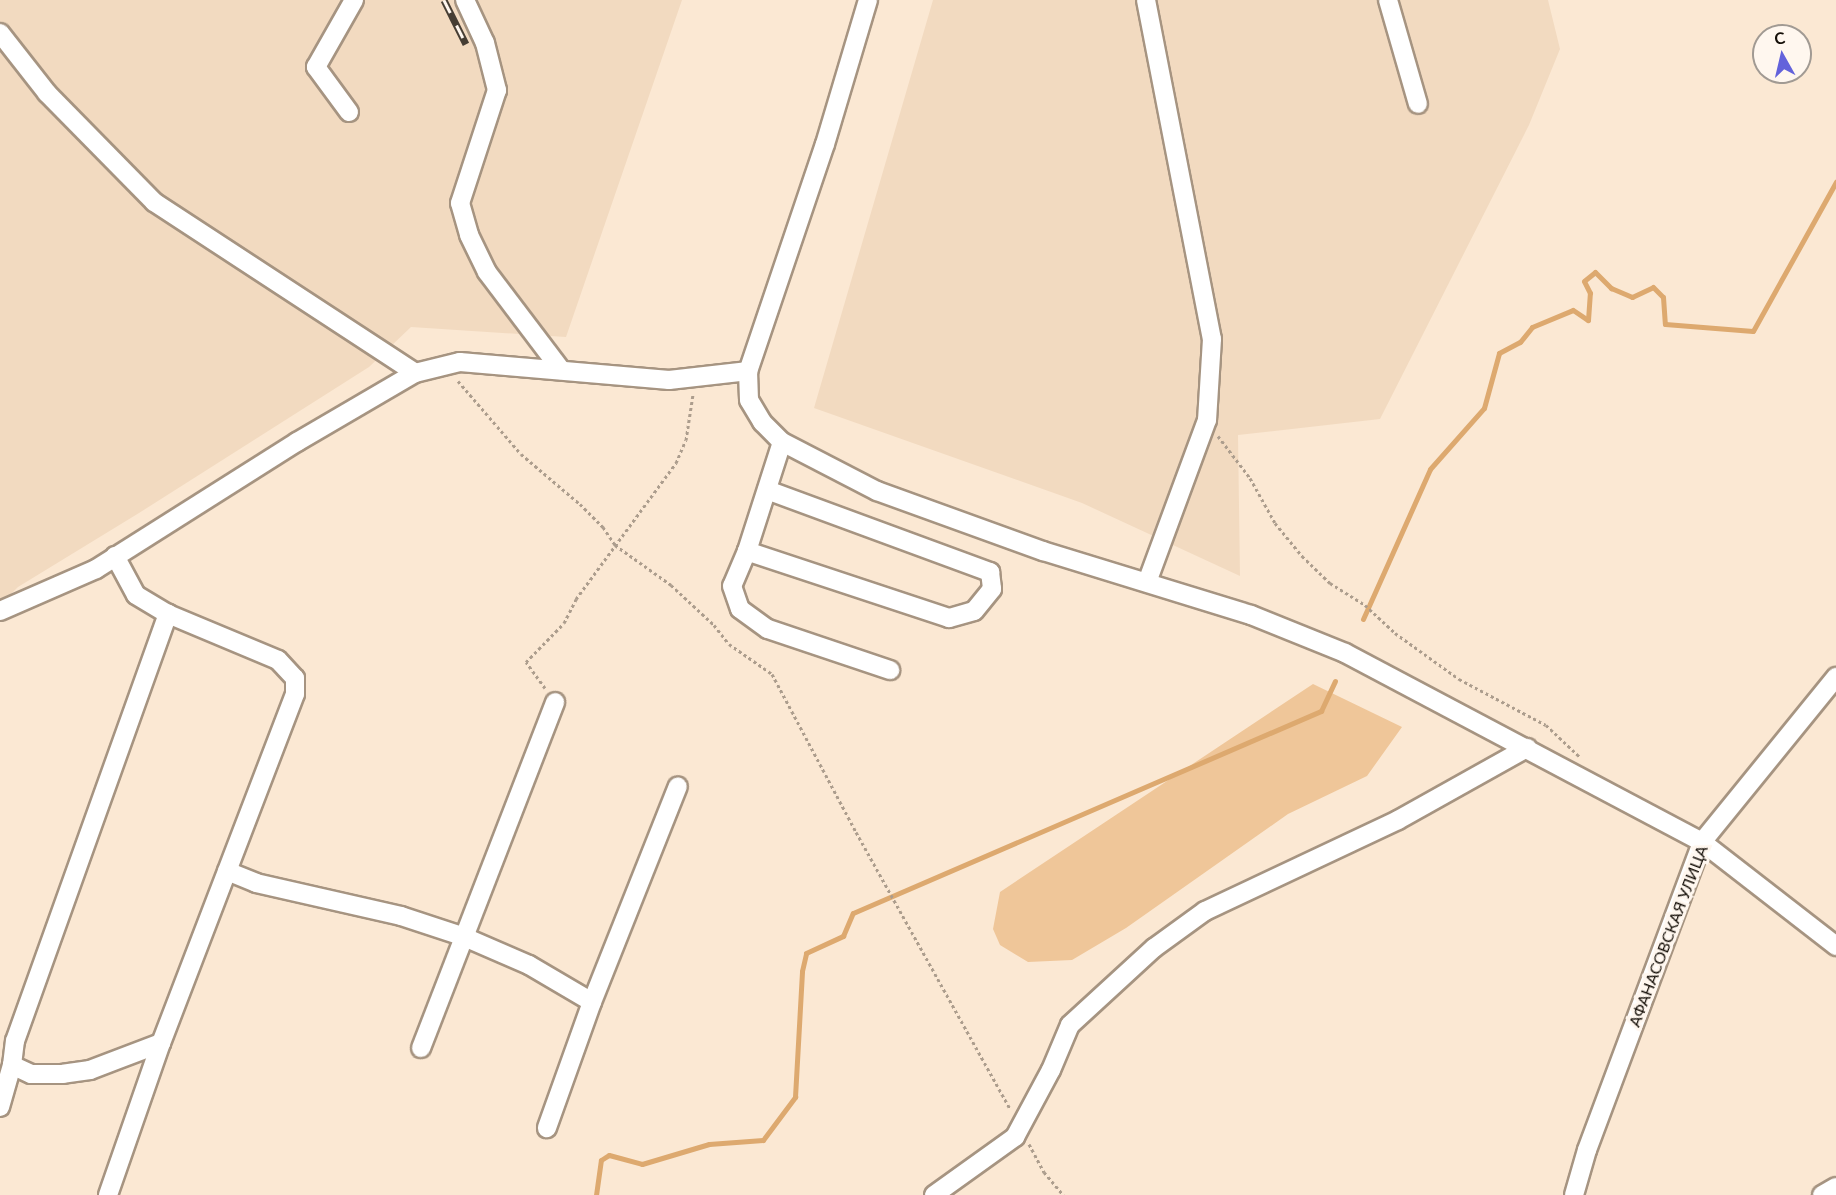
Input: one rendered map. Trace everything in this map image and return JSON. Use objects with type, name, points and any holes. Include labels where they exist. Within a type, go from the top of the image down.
[{"type":"street","points":[[349,112],[315,67],[354,0]]},
{"type":"street","points":[[465,0],[485,42],[497,90],[460,203],[469,235],[487,272],[561,370]]},
{"type":"street","points":[[868,0],[825,144],[748,371],[749,400],[762,422],[782,441],[877,491],[1043,551],[1251,615],[1345,653],[1702,842],[1836,946]]},
{"type":"street","points":[[1146,0],[1212,339],[1207,420],[1148,582]]},
{"type":"street","points":[[1388,0],[1418,104]]},
{"type":"street","points":[[0,33],[47,93],[154,202],[415,373]]},
{"type":"street","points":[[0,611],[96,569],[297,442],[415,373],[460,362],[669,380],[748,371]]},
{"type":"street","points":[[782,441],[747,551],[732,586],[740,609],[768,629],[890,670]]},
{"type":"street","points":[[747,551],[949,618],[974,611],[992,589],[990,572],[767,490]]},
{"type":"street","points":[[108,1195],[161,1043],[295,694],[295,678],[278,660],[168,614],[136,595],[115,556]]},
{"type":"street","points":[[0,1107],[12,1065],[15,1041],[168,614]]},
{"type":"street","name":"АФАНАСОВСКАЯ УЛИЦА","points":[[1574,1195],[1587,1150],[1702,842],[1836,677]]},
{"type":"street","points":[[421,1048],[462,936],[555,702]]},
{"type":"street","points":[[934,1195],[955,1189],[1021,1129],[1070,1025],[1154,948],[1205,911],[1398,820],[1527,748]]},
{"type":"street","points":[[547,1128],[592,1002],[678,786]]},
{"type":"street","points":[[227,871],[256,883],[401,916],[462,936],[529,965],[592,1002]]},
{"type":"street","points":[[12,1065],[31,1074],[63,1074],[90,1070],[161,1043]]},
{"type":"street","points":[[1822,1195],[1836,1187]]},
{"type":"path","points":[[445,366],[521,454],[580,504],[603,527],[615,545],[671,585],[714,624],[729,644],[772,674],[856,832],[1044,1172],[1063,1195]]},
{"type":"path","points":[[555,702],[526,662],[564,623],[576,599],[595,577],[615,545],[637,520],[675,464],[686,440],[696,377]]},
{"type":"path","points":[[1207,420],[1250,478],[1275,523],[1330,583],[1365,605],[1395,633],[1459,679],[1546,726],[1579,755],[1585,767],[1583,778]]},
{"type":"shaded area","points":[[0,0],[682,0],[566,337],[411,327],[369,367],[18,587],[0,605]]},
{"type":"shaded area","points":[[933,0],[1548,0],[1560,49],[1529,125],[1380,419],[1238,435],[1240,576],[1082,503],[814,408]]},
{"type":"shaded area","points":[[1313,684],[1402,727],[1367,776],[1288,814],[1126,928],[1072,960],[1028,962],[1000,945],[993,929],[1000,892]]},
{"type":"waterway","points":[[1363,619],[1430,469],[1484,408],[1499,353],[1520,342],[1532,327],[1573,310],[1588,320],[1590,293],[1584,281],[1595,272],[1611,288],[1632,297],[1653,287],[1663,297],[1665,324],[1753,331],[1836,182]]},
{"type":"waterway","points":[[596,1195],[601,1160],[609,1155],[642,1164],[709,1144],[763,1140],[795,1097],[802,971],[806,953],[843,936],[853,913],[1321,711],[1335,681]]},
{"type":"railway","points":[[444,0],[466,44]]}]
